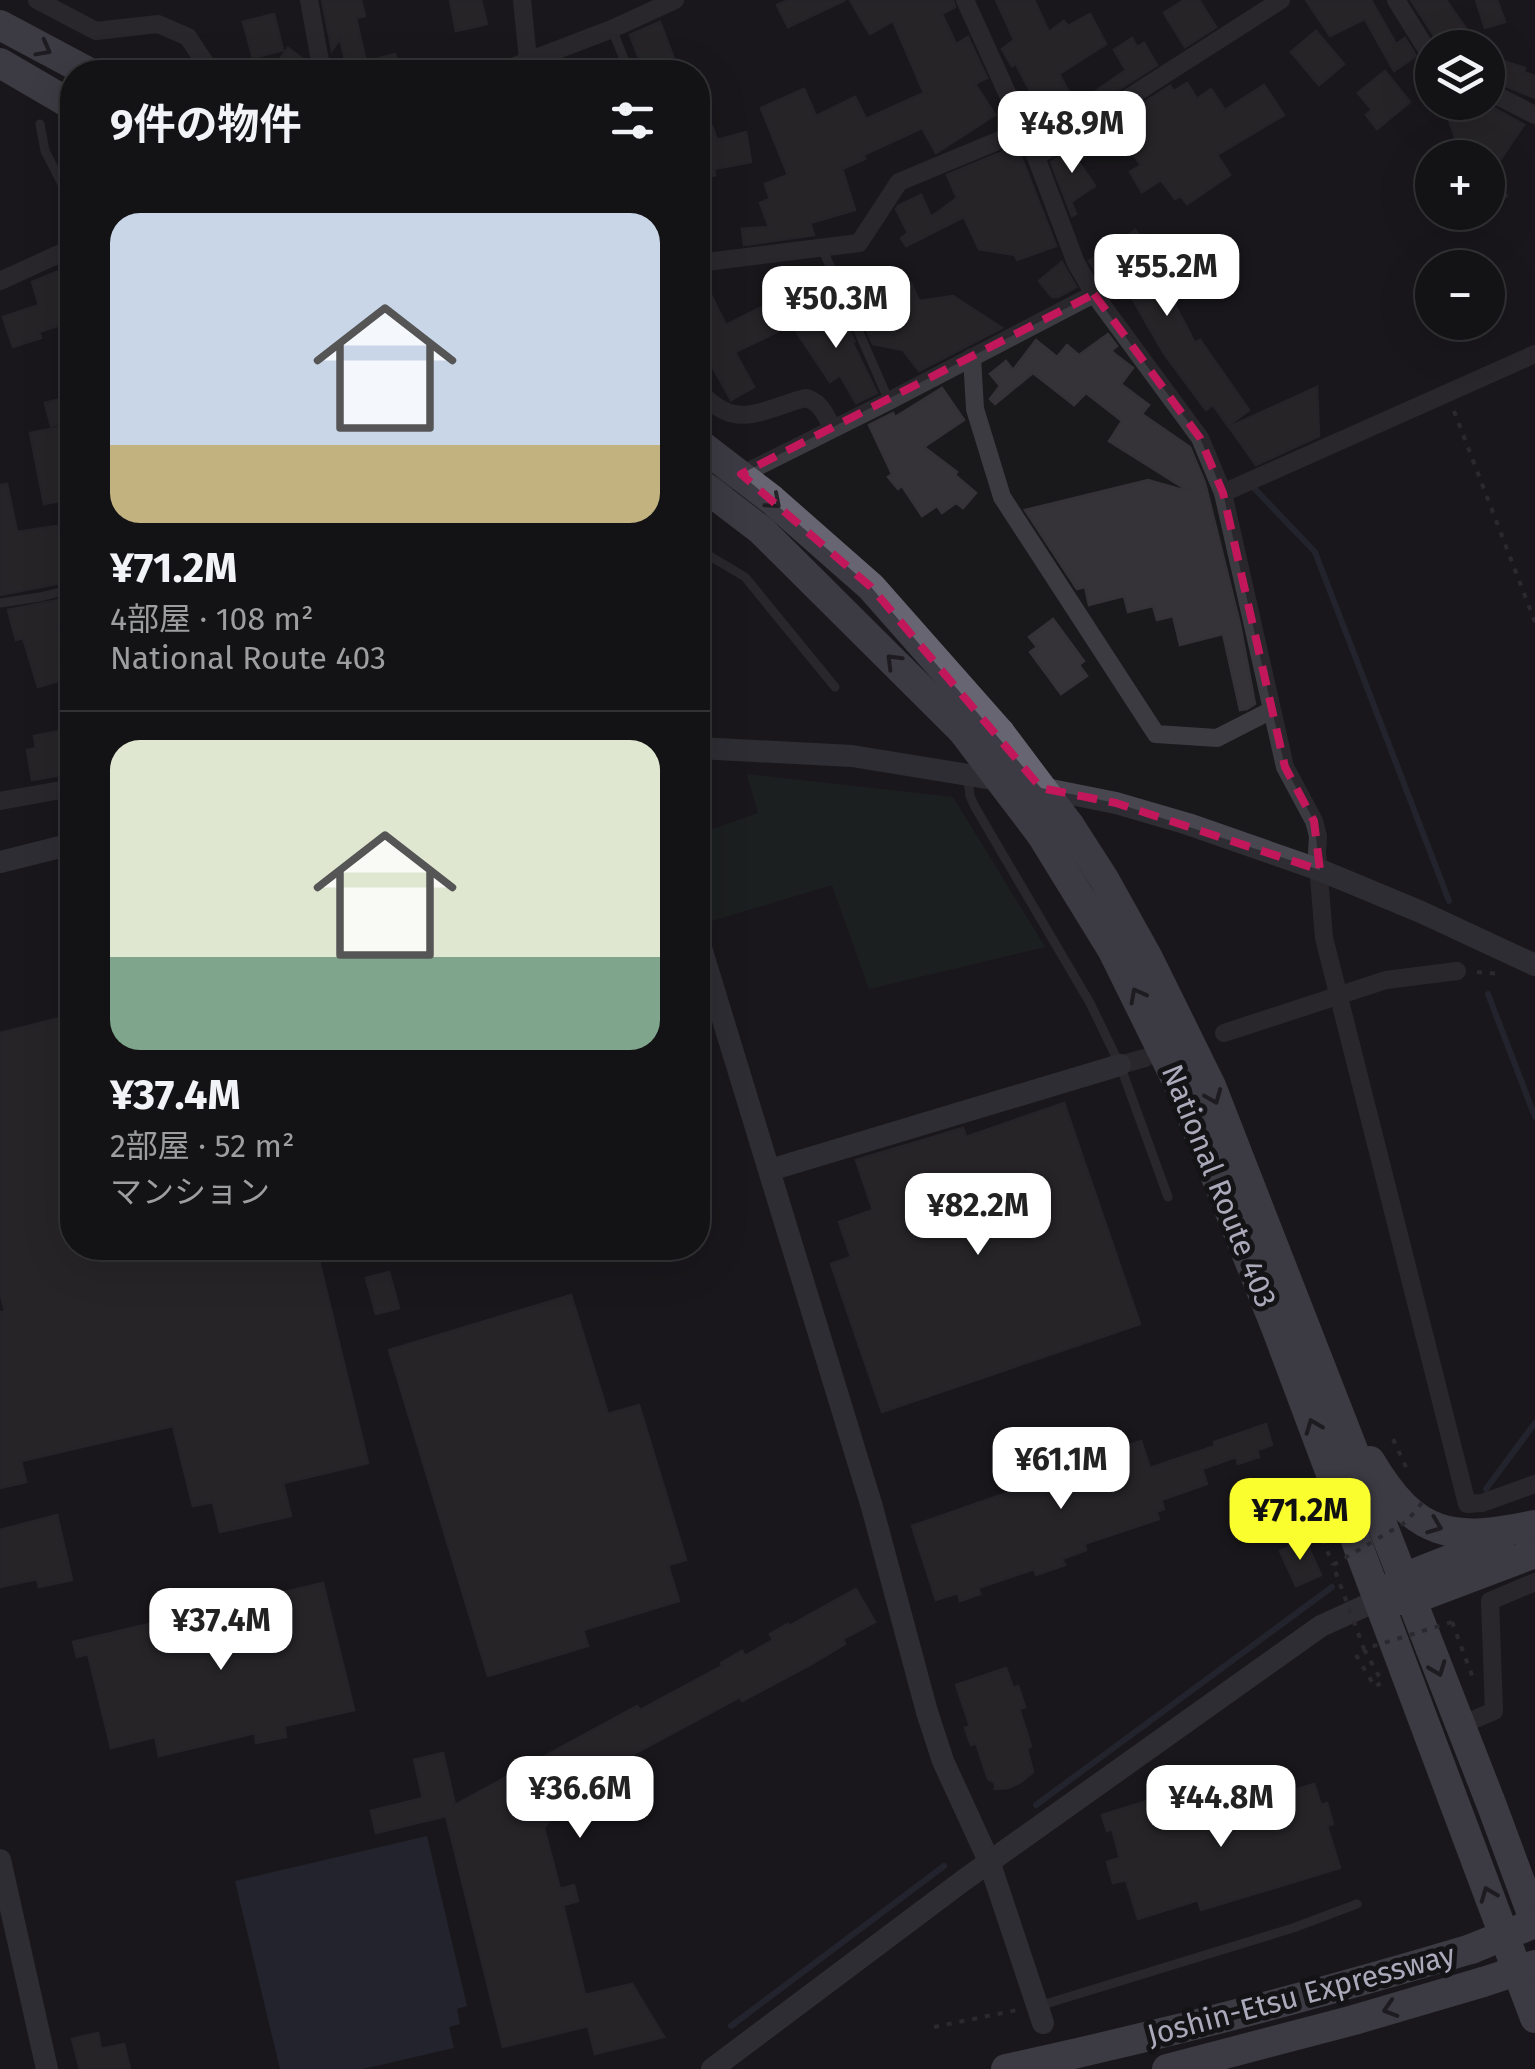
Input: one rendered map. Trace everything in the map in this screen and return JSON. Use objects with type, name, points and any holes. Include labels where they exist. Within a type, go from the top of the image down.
[{"type":"highway","points":[[0,24],[66,60]]},
{"type":"highway","points":[[0,63],[60,98]]},
{"type":"highway","name":"National Route 403","points":[[710,451],[871,587],[1000,733],[1056,830],[1182,1088],[1535,2018]]},
{"type":"highway","name":"National Route 403","points":[[710,495],[761,530],[962,730],[1104,879],[1148,958],[1210,1086],[1535,1925]]},
{"type":"highway","points":[[1332,1398],[1389,1490],[1417,1519],[1435,1528],[1479,1534],[1535,1526]]},
{"type":"highway","points":[[1407,1589],[1535,1526]]},
{"type":"highway","points":[[1378,1600],[1535,1553]]},
{"type":"highway","name":"Joshin-Etsu Expressway","points":[[1006,2069],[1341,1988],[1471,1949],[1535,1925]]},
{"type":"highway","name":"Joshin-Etsu Expressway","points":[[1167,2069],[1354,2020],[1535,1965]]},
{"type":"street","points":[[37,0],[96,31],[158,24],[188,37],[200,60]]},
{"type":"street","points":[[308,0],[320,60]]},
{"type":"street","points":[[522,0],[528,60]]},
{"type":"street","points":[[544,60],[674,0]]},
{"type":"street","points":[[965,0],[1036,157],[1076,263],[1094,294],[1200,438],[1223,493],[1285,767],[1318,836],[1324,938],[1467,1504],[1482,1504],[1535,1484]]},
{"type":"street","points":[[1036,157],[1281,0]]},
{"type":"street","points":[[1396,0],[1415,31]]},
{"type":"street","points":[[1505,99],[1535,114]]},
{"type":"street","points":[[710,256],[859,243],[899,182],[1024,130]]},
{"type":"street","points":[[0,282],[60,254]]},
{"type":"street","points":[[710,487],[889,401],[1094,294]]},
{"type":"street","points":[[1223,493],[1535,354]]},
{"type":"street","points":[[972,357],[975,408],[1002,497],[1156,734],[1217,738],[1270,710]]},
{"type":"street","points":[[710,401],[727,413],[752,414],[806,398],[821,406],[833,428]]},
{"type":"street","points":[[710,749],[852,756],[1116,803],[1320,870],[1535,965]]},
{"type":"street","points":[[0,800],[60,790]]},
{"type":"street","points":[[0,862],[60,847]]},
{"type":"street","points":[[1224,1033],[1386,980],[1457,971]]},
{"type":"street","points":[[710,977],[872,1506],[932,1728],[943,1761],[990,1862],[1040,2015]]},
{"type":"street","points":[[770,1170],[1145,1058]]},
{"type":"street","points":[[1460,1725],[1494,1711],[1490,1602],[1535,1582]]},
{"type":"street","points":[[712,2069],[990,1862],[1321,1626],[1378,1600]]},
{"type":"street","points":[[0,1860],[47,2069]]},
{"type":"lane","points":[[612,29],[625,60]]},
{"type":"lane","points":[[40,124],[45,150],[60,179]]},
{"type":"lane","points":[[822,248],[889,401]]},
{"type":"lane","points":[[710,556],[744,576],[836,688]]},
{"type":"lane","points":[[0,603],[60,592]]},
{"type":"lane","points":[[967,774],[975,808],[1090,1003],[1120,1066],[1168,1197]]},
{"type":"lane","points":[[1040,2015],[1357,1904]]},
{"type":"path","points":[[1447,393],[1535,622]]},
{"type":"path","points":[[1457,971],[1501,974]]},
{"type":"path","points":[[1308,1503],[1364,1649],[1382,1682],[1374,1687],[1356,1655]]},
{"type":"path","points":[[1333,1566],[1406,1522],[1422,1503]]},
{"type":"path","points":[[1364,1649],[1452,1622],[1477,1687]]},
{"type":"path","points":[[934,2026],[1040,2015]]},
{"type":"highlighted area","points":[[1094,294],[1200,438],[1223,493],[1285,767],[1314,821],[1320,870],[1116,803],[1041,788],[871,587],[741,474]]},
{"type":"shaded area","points":[[747,774],[953,797],[1045,947],[869,989],[832,885],[710,922],[710,830],[758,813]]},
{"type":"water","points":[[427,1836],[467,2006],[457,2009],[460,2024],[449,2027],[454,2048],[363,2069],[280,2069],[235,1881]]},
{"type":"building","points":[[322,0],[361,0],[365,16],[356,18],[366,60],[345,60],[340,39],[332,50]]},
{"type":"building","points":[[450,0],[481,0],[487,24],[456,31]]},
{"type":"building","points":[[789,0],[845,0],[788,27],[777,5]]},
{"type":"building","points":[[850,0],[953,0],[955,7],[942,14],[956,44],[968,37],[987,78],[975,84],[995,115],[936,153],[922,128],[863,155],[865,159],[842,169],[855,210],[810,223],[814,235],[744,245],[742,229],[769,227],[760,203],[770,199],[765,184],[788,175],[761,108],[804,89],[816,116],[855,97],[866,119],[924,93],[893,21],[870,34]]},
{"type":"building","points":[[996,0],[1034,0],[1049,32],[1064,21],[1068,26],[1090,14],[1106,44],[1059,74],[1076,105],[1126,70],[1114,50],[1132,38],[1137,47],[1144,43],[1157,65],[1049,134],[1016,64],[1012,66],[1002,49],[1014,40]]},
{"type":"building","points":[[1184,0],[1199,0],[1216,27],[1185,47],[1164,13]]},
{"type":"building","points":[[1306,0],[1371,0],[1396,44],[1405,38],[1415,57],[1394,71],[1365,19],[1330,36]]},
{"type":"building","points":[[1411,0],[1446,0],[1467,30],[1430,30]]},
{"type":"building","points":[[1476,0],[1497,0],[1505,22],[1485,28]]},
{"type":"building","points":[[274,14],[283,50],[253,58],[243,22]]},
{"type":"building","points":[[660,22],[674,60],[639,60],[630,35]]},
{"type":"building","points":[[1316,31],[1344,64],[1319,85],[1291,52]]},
{"type":"building","points":[[288,48],[304,60],[279,60]]},
{"type":"building","points":[[395,54],[397,60],[373,60]]},
{"type":"building","points":[[1505,62],[1535,76],[1535,98],[1505,86]]},
{"type":"building","points":[[1385,71],[1410,102],[1377,129],[1366,115],[1372,110],[1358,93]]},
{"type":"building","points":[[1187,83],[1197,99],[1211,89],[1225,110],[1264,85],[1284,115],[1217,155],[1230,175],[1187,204],[1181,196],[1175,199],[1161,180],[1142,192],[1130,172],[1141,165],[1111,124],[1170,86],[1174,91]]},
{"type":"building","points":[[1505,114],[1524,125],[1505,153],[1505,140],[1456,140],[1449,120],[1505,120]]},
{"type":"building","points":[[710,126],[717,140],[746,132],[751,162],[714,169],[715,175],[710,176]]},
{"type":"building","points":[[1080,144],[1087,155],[1078,161],[1095,186],[1071,202],[1076,214],[1072,216],[1051,162]]},
{"type":"building","points":[[1017,146],[1056,246],[1017,260],[1015,255],[979,249],[964,217],[906,246],[901,238],[908,233],[898,206],[921,195],[931,217],[957,198],[947,175]]},
{"type":"building","points":[[1135,230],[1146,244],[1159,235],[1177,260],[1158,273],[1195,343],[1200,340],[1249,410],[1228,426],[1213,405],[1206,410],[1163,352],[1123,282],[1110,292],[1089,261]]},
{"type":"building","points":[[1062,262],[1076,287],[1052,297],[1039,281]]},
{"type":"building","points":[[59,271],[60,325],[39,332],[41,338],[13,347],[3,317],[39,305],[32,282]]},
{"type":"building","points":[[911,283],[919,301],[953,296],[1002,328],[919,371],[903,350],[873,344],[856,306],[862,302],[874,318],[903,308],[895,289]]},
{"type":"building","points":[[710,293],[726,325],[764,306],[777,332],[735,352],[754,387],[731,400],[710,362]]},
{"type":"building","points":[[838,304],[877,393],[856,403],[840,375],[830,382],[792,325]]},
{"type":"building","points":[[1108,334],[1117,346],[1111,351],[1133,368],[1121,384],[1149,405],[1142,414],[1190,447],[1205,483],[1240,624],[1255,704],[1247,709],[1240,710],[1223,634],[1180,645],[1173,616],[1157,620],[1153,606],[1128,612],[1124,596],[1089,605],[1085,587],[1077,589],[1025,510],[1148,480],[1190,492],[1109,441],[1122,421],[1086,393],[1074,405],[1033,373],[995,404],[990,399],[1000,386],[990,374],[1006,361],[1013,370],[1036,340],[1057,357],[1067,345],[1079,355]]},
{"type":"building","points":[[1317,387],[1319,436],[1256,465],[1229,427]]},
{"type":"building","points":[[942,388],[964,420],[924,447],[957,472],[955,475],[976,493],[963,508],[956,503],[942,513],[937,506],[922,516],[902,486],[898,489],[888,477],[892,474],[869,425],[893,413],[895,417]]},
{"type":"building","points":[[60,399],[60,424],[51,426],[45,403]]},
{"type":"building","points":[[60,427],[60,501],[44,504],[30,433]]},
{"type":"building","points":[[7,484],[17,532],[57,526],[60,583],[0,595],[0,485]]},
{"type":"building","points":[[60,600],[60,680],[38,687],[23,638],[16,640],[8,610]]},
{"type":"building","points":[[1053,619],[1084,661],[1079,665],[1087,676],[1061,694],[1030,652],[1037,647],[1029,637]]},
{"type":"building","points":[[60,731],[60,775],[32,780],[27,750],[36,748],[34,736]]},
{"type":"building","points":[[60,1018],[60,1260],[319,1260],[368,1463],[283,1483],[291,1516],[220,1532],[213,1502],[193,1506],[173,1426],[21,1461],[26,1482],[0,1488],[0,1312],[5,1312],[0,1291],[0,1033]]},
{"type":"building","points":[[1064,1103],[1140,1324],[882,1412],[831,1264],[851,1257],[839,1222],[873,1210],[856,1160],[963,1128],[966,1137]]},
{"type":"building","points":[[389,1272],[399,1308],[376,1314],[366,1278]]},
{"type":"building","points":[[571,1295],[608,1414],[639,1405],[686,1560],[668,1565],[679,1601],[583,1630],[588,1646],[488,1676],[389,1350]]},
{"type":"building","points":[[1266,1424],[1272,1445],[1257,1450],[1259,1457],[1238,1464],[1236,1457],[1202,1469],[1207,1484],[1161,1500],[1164,1509],[1156,1512],[1159,1519],[1084,1544],[1086,1550],[1062,1559],[1065,1565],[1036,1575],[1034,1569],[978,1588],[980,1594],[960,1601],[958,1593],[936,1600],[912,1526],[1021,1488],[1011,1458],[1049,1445],[1057,1469],[1141,1441],[1150,1468]]},
{"type":"building","points":[[57,1515],[72,1580],[39,1587],[37,1579],[0,1587],[0,1530]]},
{"type":"building","points":[[1305,1540],[1321,1575],[1296,1586],[1280,1551]]},
{"type":"building","points":[[323,1583],[354,1710],[284,1726],[286,1737],[256,1743],[255,1733],[159,1756],[155,1737],[111,1748],[88,1654],[77,1657],[73,1642]]},
{"type":"building","points":[[856,1589],[875,1622],[843,1639],[845,1644],[810,1665],[742,1701],[740,1697],[606,1769],[607,1772],[571,1791],[544,1828],[560,1889],[574,1885],[578,1901],[563,1905],[585,1995],[632,1984],[664,2037],[595,2054],[588,2026],[503,2047],[446,1816],[376,1833],[371,1811],[423,1798],[414,1760],[443,1753],[455,1805],[637,1706],[640,1710],[722,1666],[742,1651],[745,1656],[773,1640],[770,1634]]},
{"type":"building","points":[[1006,1668],[1025,1707],[1019,1709],[1031,1746],[1027,1749],[1033,1772],[1008,1788],[995,1789],[976,1743],[971,1745],[965,1728],[970,1726],[956,1685]]},
{"type":"building","points":[[1314,1784],[1321,1805],[1327,1803],[1333,1824],[1327,1826],[1340,1868],[1201,1910],[1198,1900],[1138,1919],[1126,1880],[1113,1883],[1107,1862],[1120,1858],[1112,1829],[1107,1831],[1102,1815],[1153,1799],[1163,1830],[1228,1810],[1225,1800],[1255,1791],[1258,1801]]},
{"type":"building","points":[[98,2033],[101,2049],[124,2044],[130,2069],[80,2069],[72,2039]]},
{"type":"waterway","points":[[1253,487],[1315,552],[1449,901]]},
{"type":"waterway","points":[[1488,994],[1535,1117]]},
{"type":"waterway","points":[[1486,1489],[1535,1423]]},
{"type":"waterway","points":[[1036,1805],[1332,1587]]},
{"type":"waterway","points":[[731,2026],[944,1866]]}]
